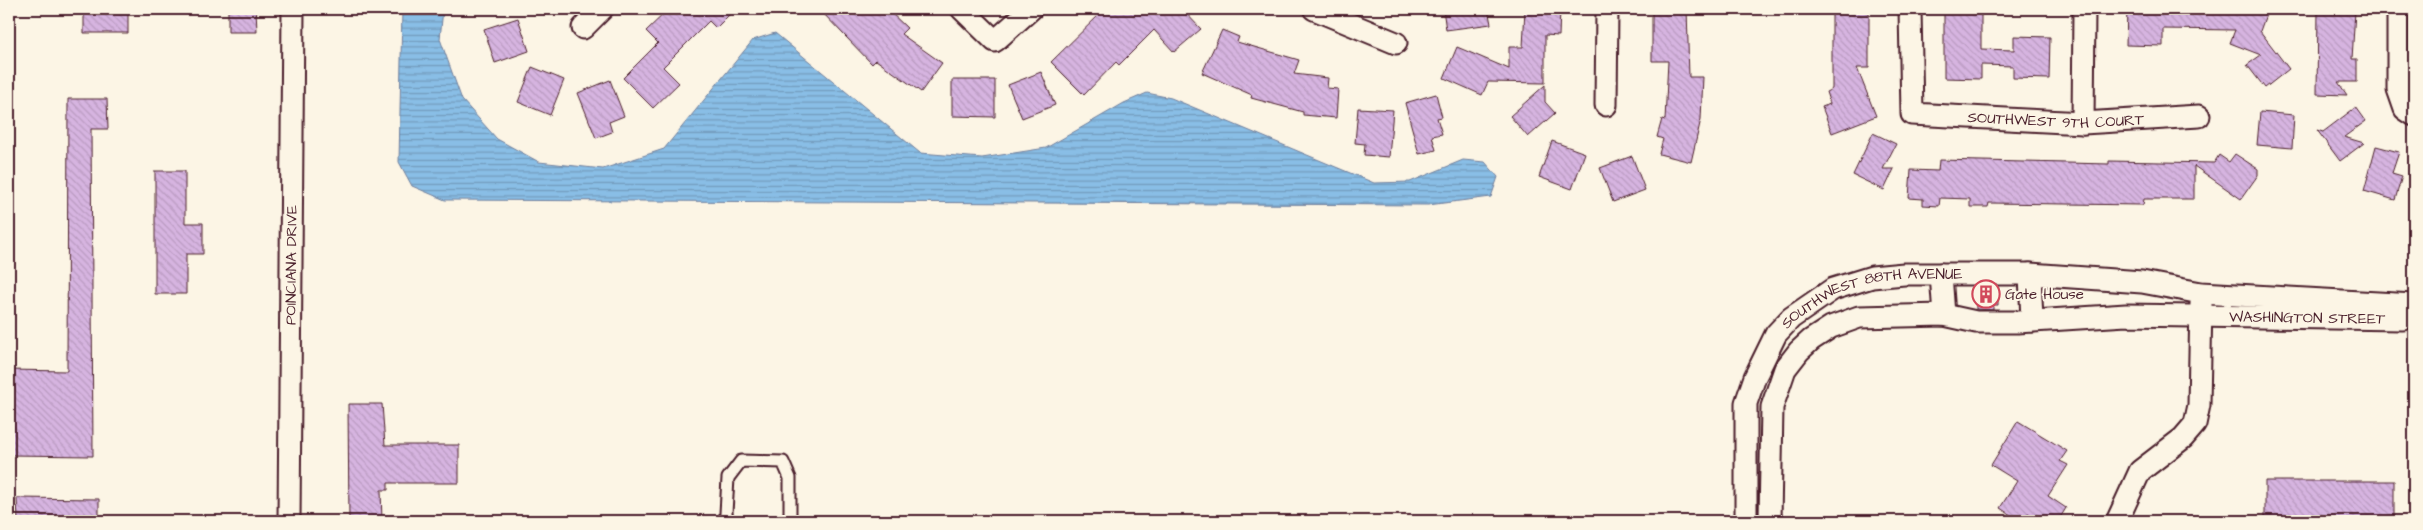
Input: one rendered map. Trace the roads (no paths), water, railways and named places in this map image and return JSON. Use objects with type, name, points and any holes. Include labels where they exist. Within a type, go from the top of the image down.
[{"type":"street","name":"POINCIANA DRIVE","points":[[289,521],[293,9]]},
{"type":"street","points":[[584,28],[602,9]]},
{"type":"street","points":[[962,9],[996,42],[1031,9]]},
{"type":"street","points":[[1314,9],[1396,43]]},
{"type":"street","points":[[1606,9],[1606,106]]},
{"type":"street","name":"SOUTHWEST 9TH COURT","points":[[1910,9],[1912,114],[2083,123],[2199,116]]},
{"type":"street","points":[[2083,123],[2084,9]]},
{"type":"street","points":[[2398,9],[2398,88],[2409,112]]},
{"type":"street","points":[[1942,274],[1944,315]]},
{"type":"street","name":"SOUTHWEST 88TH AVENUE","points":[[1746,521],[1746,403],[1755,377],[1776,334],[1806,307],[1833,289],[1872,277],[1942,274],[2030,274],[2142,282],[2201,293]]},
{"type":"street","points":[[2030,274],[2032,321]]},
{"type":"street","points":[[2118,519],[2140,471],[2183,438],[2196,424],[2199,404],[2201,293]]},
{"type":"street","name":"WASHINGTON STREET","points":[[2201,293],[2414,305]]},
{"type":"street","name":"SOUTHWEST 88TH AVENUE","points":[[1770,521],[1770,430],[1772,407],[1778,386],[1785,369],[1799,351],[1832,327],[1858,317],[1944,315],[1976,322],[2032,321],[2126,315],[2201,317]]},
{"type":"street","name":"WASHINGTON STREET","points":[[2201,317],[2414,319]]},
{"type":"street","points":[[1755,377],[1778,386]]},
{"type":"lane","points":[[728,521],[726,513],[728,478],[741,461],[783,462],[790,478],[790,521]]},
{"type":"water","points":[[402,9],[443,9],[440,39],[462,100],[497,139],[539,162],[603,169],[664,149],[753,40],[775,33],[920,153],[982,158],[1046,148],[1124,103],[1147,93],[1171,98],[1374,183],[1410,182],[1463,160],[1485,162],[1498,177],[1491,197],[1428,205],[445,200],[412,186],[399,162]]},
{"type":"place","name":"Gate House","points":[[1986,294]]}]
